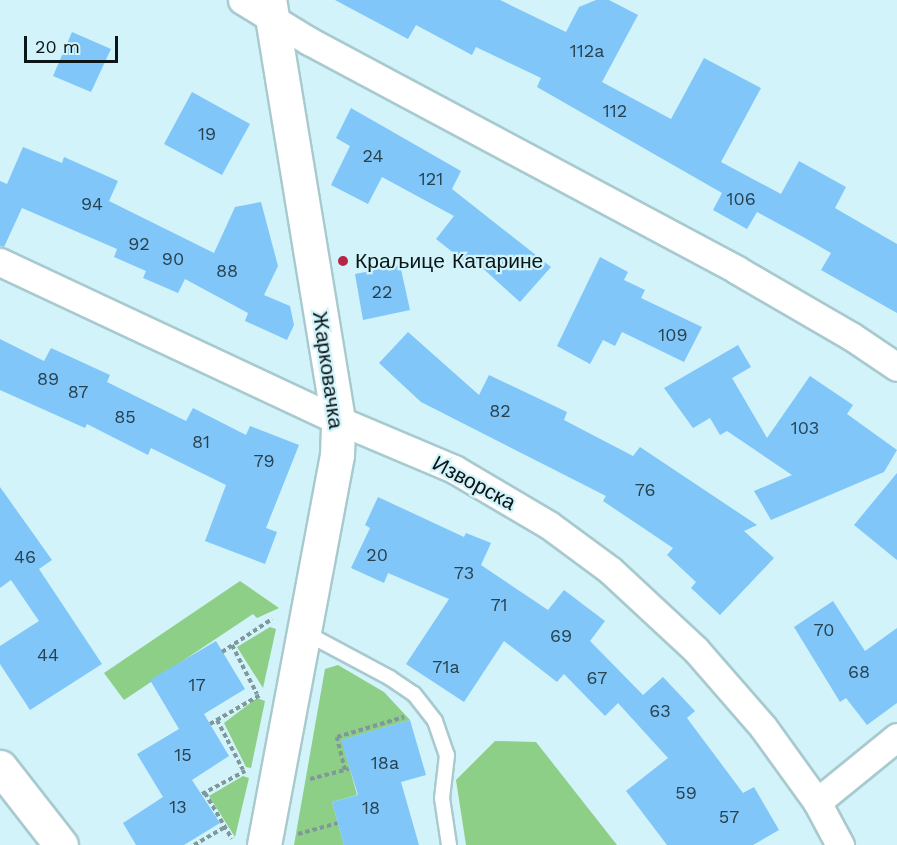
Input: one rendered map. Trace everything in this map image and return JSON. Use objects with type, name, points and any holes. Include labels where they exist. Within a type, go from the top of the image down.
[{"type":"street","points":[[242,0],[271,9],[737,270],[851,336],[897,367]]},
{"type":"street","name":"Жарковачка","points":[[271,9],[338,420],[337,455],[290,625],[276,841]]},
{"type":"street","name":"Изворска","points":[[0,262],[338,420],[454,469],[501,495],[610,570],[660,614],[731,689],[818,802],[840,845]]},
{"type":"street","points":[[818,802],[897,737]]},
{"type":"street","points":[[0,767],[61,845]]},
{"type":"lane","points":[[290,625],[390,678],[414,694],[435,721],[447,755],[442,798],[449,845]]},
{"type":"path","points":[[222,651],[232,645],[290,625]]},
{"type":"path","points":[[232,645],[256,694],[270,699]]},
{"type":"path","points":[[210,724],[256,694]]},
{"type":"path","points":[[307,780],[347,769],[337,737],[402,718]]},
{"type":"path","points":[[217,720],[243,770],[254,775]]},
{"type":"path","points":[[236,845],[203,794],[243,770]]},
{"type":"path","points":[[276,841],[338,823]]},
{"type":"path","points":[[194,845],[225,827]]},
{"type":"green space","points":[[240,581],[279,608],[257,618],[253,614],[124,700],[104,673]]},
{"type":"green space","points":[[270,627],[276,629],[263,688],[237,647]]},
{"type":"green space","points":[[338,665],[384,692],[410,720],[342,740],[357,795],[332,802],[344,845],[294,845],[325,669]]},
{"type":"green space","points":[[257,698],[265,701],[251,768],[246,767],[224,723]]},
{"type":"green space","points":[[495,741],[536,742],[617,845],[466,845],[456,780]]},
{"type":"green space","points":[[243,776],[249,778],[235,837],[209,796]]},
{"type":"building","points":[[335,0],[500,0],[566,32],[579,7],[596,0],[609,0],[638,15],[602,82],[671,119],[704,58],[761,88],[721,162],[781,194],[799,161],[846,187],[835,208],[897,244],[897,313],[821,270],[831,253],[805,238],[757,212],[747,229],[713,210],[722,193],[537,87],[541,78],[476,47],[472,55],[416,25],[408,39]]},
{"type":"building","points":[[72,32],[111,49],[91,92],[53,76]]},
{"type":"building","points":[[192,92],[250,124],[222,175],[164,144]]},
{"type":"building","points":[[351,108],[461,171],[452,189],[551,267],[520,302],[478,264],[474,269],[436,239],[454,216],[382,177],[368,204],[331,185],[350,146],[336,138]]},
{"type":"building","points":[[23,147],[62,163],[64,157],[118,181],[109,201],[214,253],[235,207],[261,202],[278,266],[264,295],[290,306],[294,325],[287,340],[245,321],[248,313],[185,279],[178,293],[143,278],[146,271],[114,257],[117,249],[22,208],[4,247],[0,246],[0,181],[7,184]]},
{"type":"building","points":[[600,257],[628,272],[624,280],[645,290],[641,298],[702,327],[684,362],[622,332],[615,346],[603,340],[590,364],[557,346]]},
{"type":"building","points":[[400,265],[410,310],[363,320],[355,274]]},
{"type":"building","points":[[408,332],[479,395],[489,375],[567,412],[564,420],[633,456],[640,447],[757,525],[744,531],[774,558],[720,615],[691,588],[696,582],[667,555],[673,548],[603,501],[606,496],[421,402],[379,363]]},
{"type":"building","points":[[0,339],[44,361],[51,348],[110,375],[107,382],[186,421],[193,408],[246,435],[250,426],[299,445],[266,528],[277,532],[265,564],[205,541],[226,485],[151,448],[148,455],[87,424],[85,428],[0,390]]},
{"type":"building","points":[[738,345],[751,367],[732,378],[767,438],[810,376],[853,405],[847,414],[897,450],[884,472],[771,520],[754,491],[792,475],[727,431],[720,435],[710,418],[693,428],[664,388]]},
{"type":"building","points":[[897,473],[897,560],[854,525]]},
{"type":"building","points":[[0,487],[52,560],[39,569],[102,664],[30,710],[0,664],[0,646],[39,621],[11,580],[0,588]]},
{"type":"building","points":[[378,497],[464,537],[466,533],[491,543],[481,565],[548,610],[564,590],[605,621],[590,641],[643,695],[663,677],[695,711],[687,718],[743,793],[754,787],[779,830],[753,845],[667,845],[626,791],[668,758],[618,703],[605,716],[564,674],[557,682],[504,641],[464,702],[406,664],[449,599],[388,573],[384,583],[351,568],[370,528],[365,525]]},
{"type":"building","points":[[833,601],[865,651],[897,628],[897,703],[867,725],[846,698],[840,702],[794,627]]},
{"type":"building","points":[[216,641],[245,689],[204,714],[229,756],[192,780],[220,823],[184,845],[136,845],[123,823],[163,797],[137,754],[179,729],[150,680]]},
{"type":"building","points":[[410,720],[426,775],[401,782],[419,845],[344,845],[332,802],[358,795],[341,740]]},
{"type":"place","name":"Краљице Катарине","points":[[343,261]]}]
